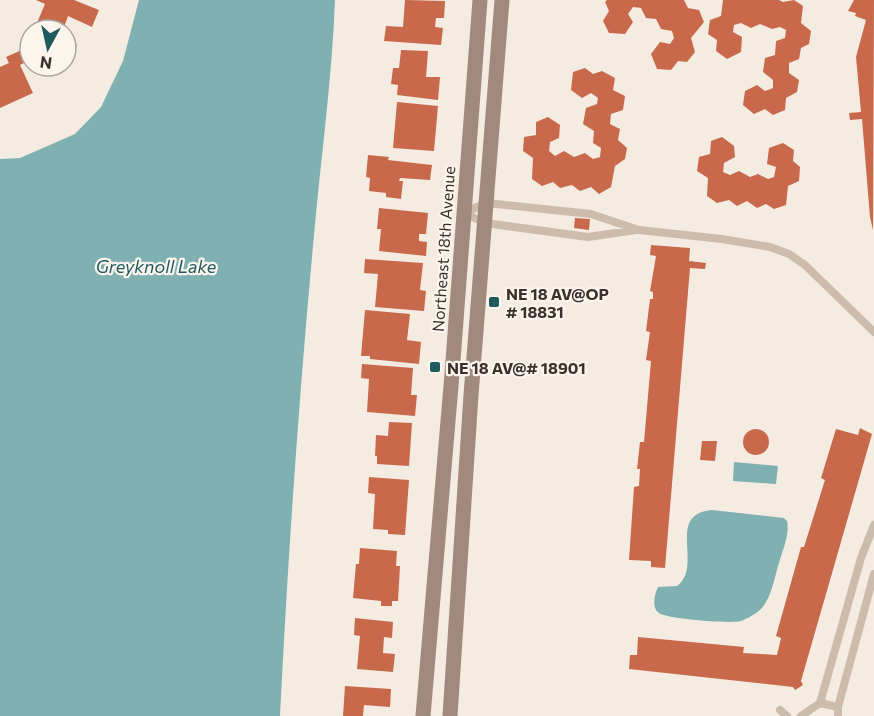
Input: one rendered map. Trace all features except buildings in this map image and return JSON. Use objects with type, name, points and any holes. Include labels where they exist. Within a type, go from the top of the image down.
[{"type":"street","name":"Northeast 18th Avenue","points":[[423,716],[480,0]]},
{"type":"street","points":[[450,716],[465,477],[502,0]]},
{"type":"lane","points":[[477,42],[498,43]]},
{"type":"lane","points":[[464,213],[486,203],[591,214],[639,230],[745,242],[789,254],[805,265],[874,332]]},
{"type":"lane","points":[[464,213],[485,223],[588,237],[639,230]]},
{"type":"lane","points":[[801,716],[820,703],[861,558],[874,525]]},
{"type":"lane","points":[[820,703],[838,712],[874,574]]},
{"type":"water","name":"Greyknoll Lake","points":[[139,0],[335,0],[299,415],[280,716],[0,716],[0,159],[20,158],[75,134],[101,107],[123,61]]},
{"type":"water","points":[[734,462],[778,466],[776,484],[733,481]]},
{"type":"water","points":[[712,510],[784,518],[787,521],[785,544],[767,600],[754,614],[735,622],[686,619],[659,613],[654,604],[658,587],[677,586],[684,577],[687,566],[687,531],[690,521],[698,514]]},
{"type":"place","name":"NE 18 AV@OP # 18831","points":[[494,302]]},
{"type":"place","name":"NE 18 AV@# 18901","points":[[435,367]]}]
